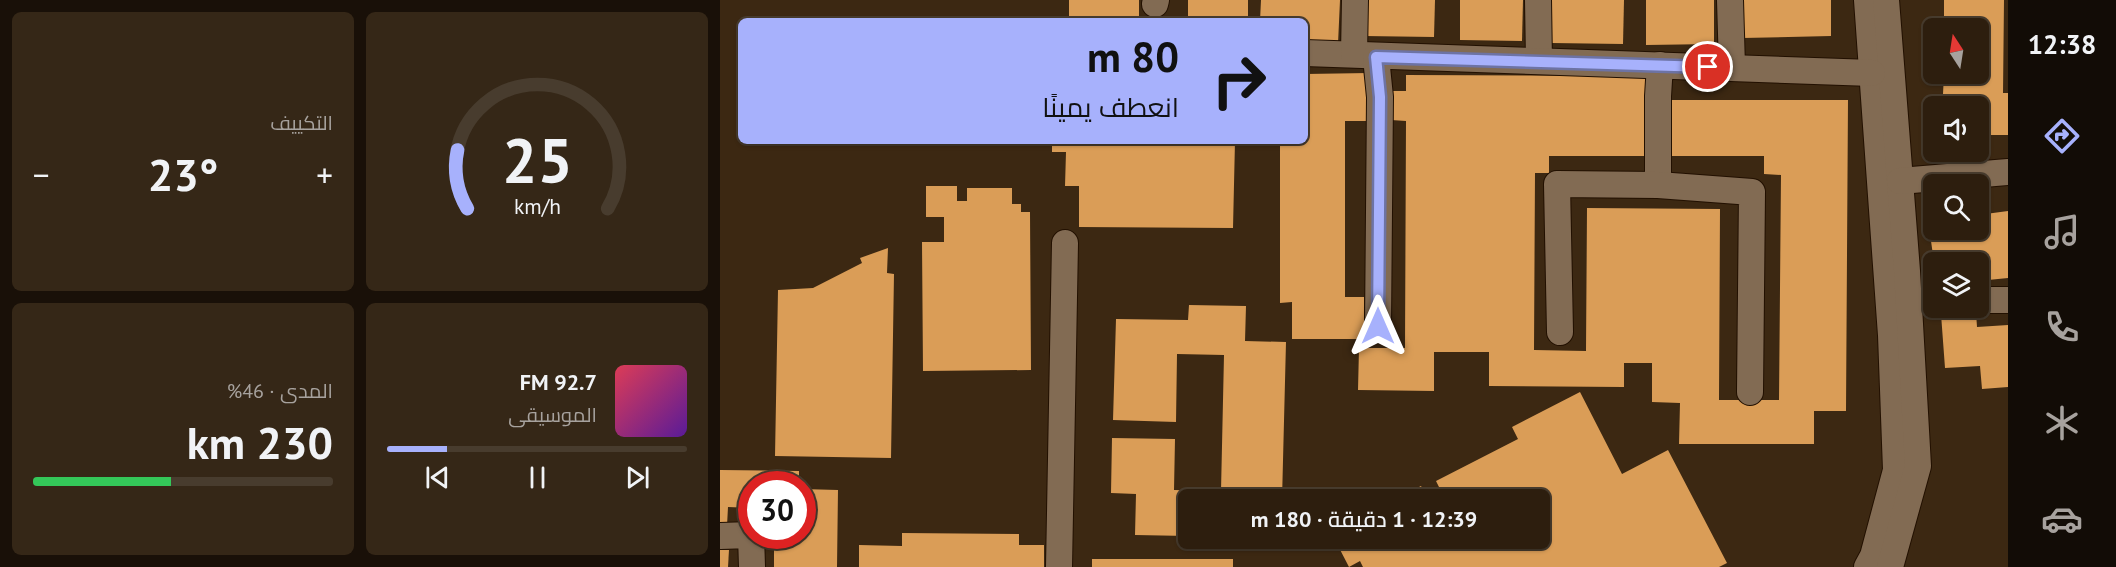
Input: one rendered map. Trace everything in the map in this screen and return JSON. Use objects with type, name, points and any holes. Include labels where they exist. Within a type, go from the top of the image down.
[{"type":"street","points":[[1355,0],[1365,56],[1380,97],[1378,326]]},
{"type":"street","points":[[1538,0],[1539,61]]},
{"type":"street","points":[[1730,0],[1732,68]]},
{"type":"street","points":[[1867,0],[1891,335],[1896,470],[1874,556],[1867,567]]},
{"type":"street","points":[[1886,0],[1918,466],[1890,567]]},
{"type":"street","points":[[1308,52],[1872,73]]},
{"type":"street","points":[[1658,185],[1660,65]]},
{"type":"street","points":[[1900,181],[2008,172]]},
{"type":"street","points":[[1560,332],[1557,184],[1658,185],[1752,192],[1750,392]]},
{"type":"street","points":[[1059,567],[1065,243]]},
{"type":"street","points":[[720,536],[751,535],[752,567]]},
{"type":"building","points":[[1069,0],[1139,0],[1139,18],[1069,18]]},
{"type":"building","points":[[1188,0],[1248,0],[1248,18],[1188,18]]},
{"type":"building","points":[[1261,0],[1340,0],[1338,44],[1308,43],[1308,18],[1260,18]]},
{"type":"building","points":[[1365,0],[1435,0],[1434,37],[1364,36]]},
{"type":"building","points":[[1460,0],[1523,0],[1522,41],[1460,40]]},
{"type":"building","points":[[1552,0],[1624,0],[1623,44],[1551,43]]},
{"type":"building","points":[[1646,0],[1714,0],[1714,44],[1646,45]]},
{"type":"building","points":[[1741,0],[1831,0],[1831,36],[1742,38]]},
{"type":"building","points":[[1944,0],[2004,0],[2003,93],[2008,93],[2008,135],[1989,135],[1989,96],[1943,94],[1944,84],[1989,84],[1989,18],[1944,18]]},
{"type":"building","points":[[1369,73],[1369,121],[1345,121],[1345,297],[1364,297],[1364,339],[1292,339],[1292,302],[1280,303],[1280,144],[1308,144],[1308,74]]},
{"type":"building","points":[[1406,75],[1645,76],[1645,156],[1549,156],[1549,173],[1535,173],[1534,350],[1586,351],[1587,208],[1720,209],[1719,400],[1779,400],[1781,175],[1764,174],[1764,156],[1671,156],[1671,100],[1848,100],[1846,411],[1814,411],[1814,444],[1679,444],[1680,403],[1652,402],[1652,363],[1624,363],[1624,387],[1489,386],[1489,352],[1434,352],[1434,391],[1358,390],[1359,348],[1405,348],[1406,121],[1391,120],[1391,91],[1406,91]]},
{"type":"building","points":[[1052,144],[1235,144],[1233,228],[1079,227],[1079,186],[1065,186],[1066,152],[1052,152]]},
{"type":"building","points":[[926,186],[957,186],[957,201],[967,201],[967,188],[1012,188],[1012,204],[1021,204],[1021,212],[1030,212],[1031,370],[923,371],[922,242],[944,242],[944,217],[926,217]]},
{"type":"building","points":[[2008,211],[2008,278],[1989,280],[1989,252],[1933,252],[1931,241],[1989,240],[1989,214]]},
{"type":"building","points":[[888,248],[887,273],[894,274],[891,458],[775,456],[778,290],[813,288],[862,263],[860,258]]},
{"type":"building","points":[[1189,305],[1246,306],[1245,341],[1286,342],[1282,489],[1221,489],[1224,355],[1177,354],[1176,422],[1113,420],[1116,319],[1188,320]]},
{"type":"building","points":[[1941,318],[1976,318],[1977,327],[2008,325],[2008,387],[1982,389],[1980,366],[1945,368]]},
{"type":"building","points":[[1580,392],[1622,474],[1668,450],[1727,563],[1719,567],[1363,567],[1360,561],[1349,567],[1340,549],[1550,549],[1550,489],[1440,489],[1436,481],[1518,439],[1512,427]]},
{"type":"building","points":[[1112,438],[1175,439],[1174,490],[1178,490],[1178,536],[1135,535],[1136,494],[1111,493]]},
{"type":"building","points":[[720,470],[799,471],[738,471],[738,507],[728,507],[727,526],[720,526]]},
{"type":"building","points":[[816,489],[838,490],[837,567],[774,567],[774,549],[816,549]]},
{"type":"building","points":[[902,533],[1019,534],[1019,545],[1044,545],[1044,567],[859,567],[859,545],[902,546]]},
{"type":"building","points":[[720,550],[729,550],[728,567],[720,567]]},
{"type":"building","points":[[1092,559],[1233,559],[1233,567],[1092,567]]},
{"type":"route","points":[[1378,326],[1380,97],[1376,57],[1708,67]]}]
